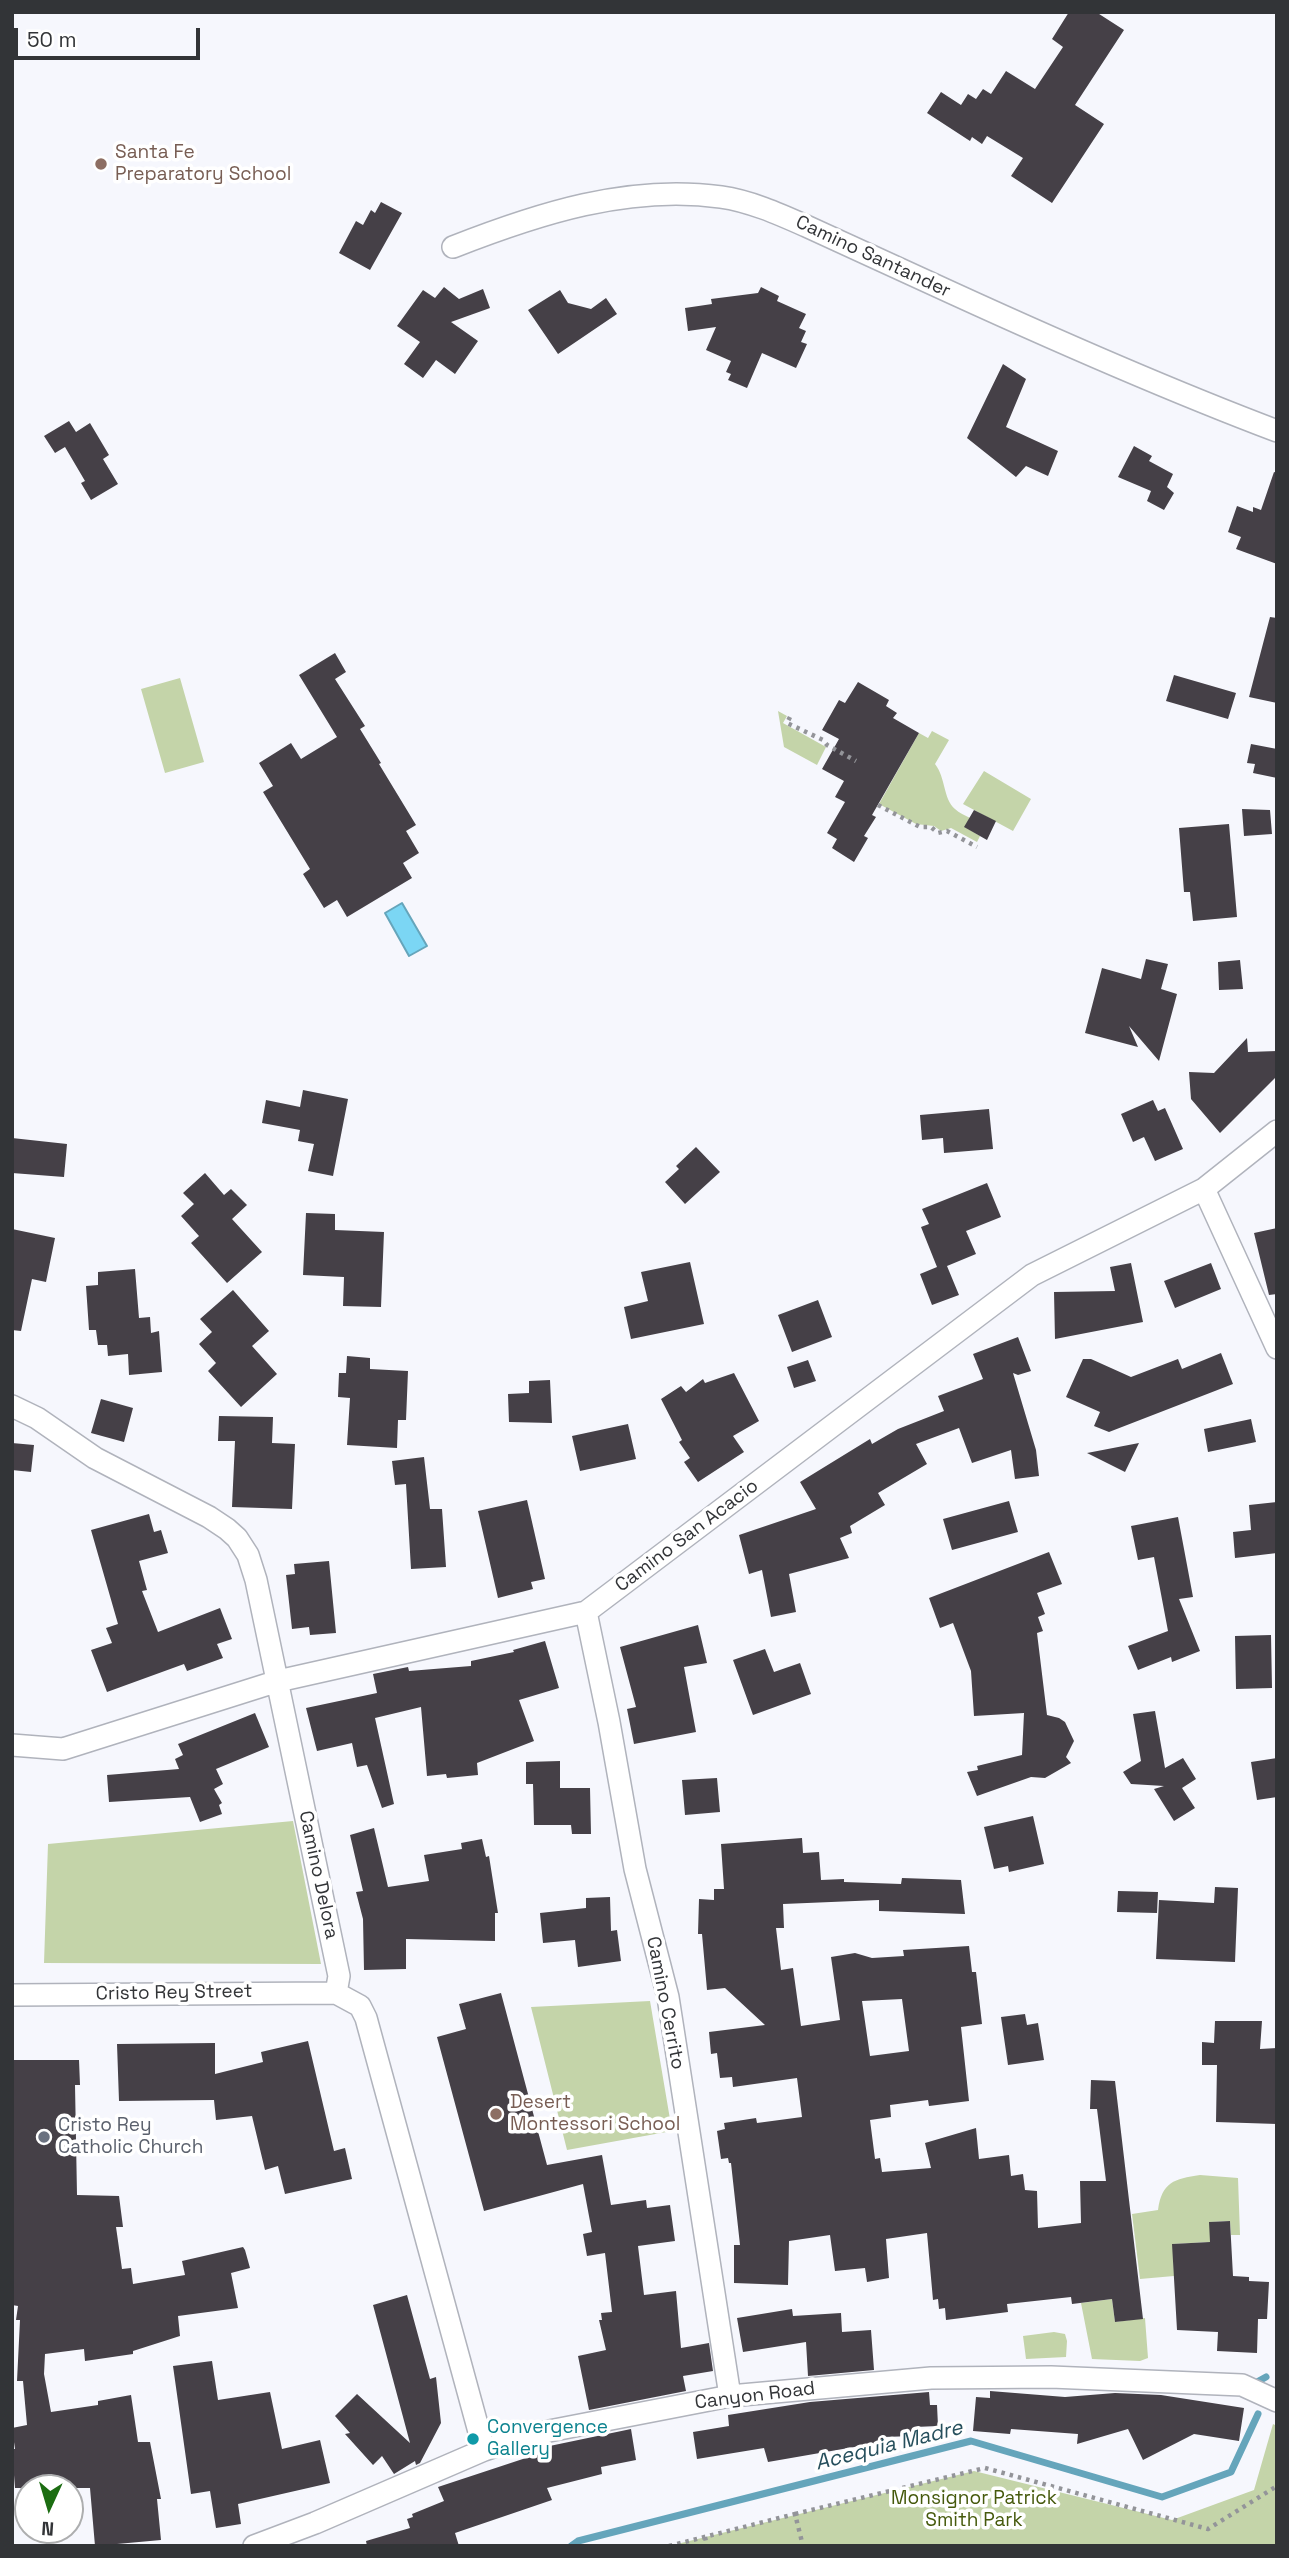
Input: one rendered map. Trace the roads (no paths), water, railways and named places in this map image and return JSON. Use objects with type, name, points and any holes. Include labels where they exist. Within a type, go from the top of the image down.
[{"type":"street","name":"Camino Santander","points":[[453,247],[507,226],[575,207],[637,195],[671,193],[723,197],[771,211],[1039,333],[1277,431]]},
{"type":"street","name":"Camino San Acacio","points":[[12,1745],[63,1749],[278,1681],[586,1612],[1032,1275],[1204,1189],[1277,1131]]},
{"type":"street","points":[[1204,1189],[1277,1348]]},
{"type":"street","name":"Camino Delora","points":[[12,1406],[37,1418],[95,1458],[209,1517],[237,1538],[248,1555],[278,1681],[339,1976],[336,1993]]},
{"type":"street","name":"Camino Cerrito","points":[[586,1612],[635,1869],[668,1997],[730,2396]]},
{"type":"street","points":[[336,1993],[360,2006],[366,2018],[484,2450]]},
{"type":"street","name":"Cristo Rey Street","points":[[12,1995],[336,1993]]},
{"type":"street","name":"Canyon Road","points":[[254,2546],[315,2523],[484,2450],[549,2431],[730,2396],[932,2378],[1022,2377],[1242,2385],[1274,2395]]},
{"type":"water","points":[[402,903],[427,946],[409,956],[385,913]]},
{"type":"waterway","name":"Acequia Madre","points":[[1257,2382],[1266,2377]]},
{"type":"waterway","name":"Acequia Madre","points":[[571,2546],[578,2541],[971,2441],[1162,2497],[1231,2472],[1258,2414]]},
{"type":"place","name":"Santa Fe Preparatory School","points":[[101,164]]},
{"type":"place","name":"Desert Montessori School","points":[[496,2114]]},
{"type":"place","name":"Cristo Rey Catholic Church","points":[[44,2137]]},
{"type":"place","name":"Convergence Gallery","points":[[473,2439]]},
{"type":"park label","name":"Monsignor Patrick Smith Park","points":[[974,2510]]}]
